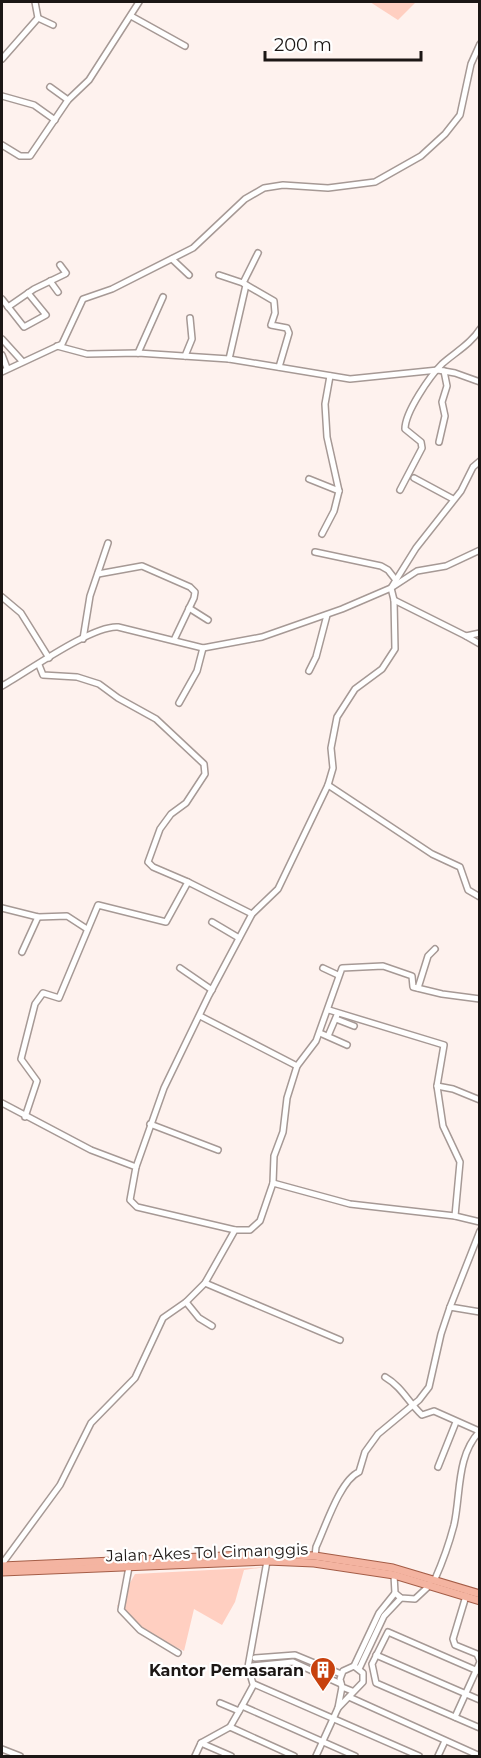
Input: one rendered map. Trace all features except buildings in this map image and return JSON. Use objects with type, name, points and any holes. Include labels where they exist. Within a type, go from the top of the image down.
[{"type":"main road","points":[[2,1565],[270,1554],[375,1564],[432,1582],[480,1601]]},
{"type":"main road","name":"Jalan Akes Tol Cimanggis","points":[[2,1572],[314,1559],[432,1582]]},
{"type":"main road","points":[[463,1593],[480,1594]]},
{"type":"street","points":[[34,2],[38,18]]},
{"type":"street","points":[[2,145],[20,156],[30,156],[68,100],[89,80],[139,2]]},
{"type":"street","points":[[131,16],[185,46]]},
{"type":"street","points":[[38,18],[53,24]]},
{"type":"street","points":[[2,59],[38,18]]},
{"type":"street","points":[[2,372],[57,346],[68,336],[83,298],[112,289],[201,242],[245,199],[264,188],[283,184],[328,188],[375,182],[421,156],[445,134],[460,115],[471,64],[480,44]]},
{"type":"street","points":[[50,87],[68,100]]},
{"type":"street","points":[[2,96],[34,105],[55,120]]},
{"type":"street","points":[[229,359],[244,284],[258,253]]},
{"type":"street","points":[[172,259],[189,275]]},
{"type":"street","points":[[8,307],[28,293],[66,273],[60,265]]},
{"type":"street","points":[[219,275],[244,284],[273,299],[275,313],[271,325],[289,330],[279,367]]},
{"type":"street","points":[[50,281],[58,292]]},
{"type":"street","points":[[2,299],[24,327],[46,317],[46,313],[28,293]]},
{"type":"street","points":[[138,353],[163,297]]},
{"type":"street","points":[[185,356],[192,339],[190,318]]},
{"type":"street","points":[[400,490],[422,448],[422,442],[406,430],[405,422],[416,400],[480,329]]},
{"type":"street","points":[[2,339],[22,361]]},
{"type":"street","points":[[57,346],[87,354],[138,353],[229,359],[330,376],[363,379],[441,370],[480,382]]},
{"type":"street","points":[[7,368],[2,354],[9,349]]},
{"type":"street","points":[[439,442],[445,421],[442,402],[447,387],[441,370]]},
{"type":"street","points":[[322,534],[334,511],[339,491],[327,437],[325,404],[330,376]]},
{"type":"street","points":[[480,461],[473,466],[461,491],[395,579],[391,588],[394,600],[395,649],[393,656],[382,669],[355,689],[337,717],[331,748],[333,768],[328,785],[278,889],[252,914],[164,1088],[136,1167],[130,1200],[135,1206],[235,1230],[246,1232],[258,1225],[273,1183],[274,1156],[283,1132],[287,1098],[297,1066],[320,1033],[338,975],[345,967],[362,969],[383,966],[412,976],[412,986],[442,994],[480,999]]},
{"type":"street","points":[[414,478],[453,499]]},
{"type":"street","points":[[309,479],[339,491]]},
{"type":"street","points":[[83,639],[90,596],[108,543]]},
{"type":"street","points":[[2,686],[83,639],[113,627],[203,648],[283,631],[391,588],[417,571],[446,566],[480,550]]},
{"type":"street","points":[[315,552],[381,566],[388,570],[395,579]]},
{"type":"street","points":[[98,574],[136,566],[153,570],[195,592],[174,640]]},
{"type":"street","points":[[2,597],[21,613],[49,658]]},
{"type":"street","points":[[394,600],[480,644]]},
{"type":"street","points":[[189,608],[208,620]]},
{"type":"street","points":[[309,671],[316,657],[327,615]]},
{"type":"street","points":[[466,636],[480,633]]},
{"type":"street","points":[[179,703],[197,671],[203,648]]},
{"type":"street","points":[[39,665],[43,675],[77,677],[99,684],[118,698],[156,718],[204,764],[205,774],[186,803],[171,814],[160,829],[148,862],[153,867],[252,914]]},
{"type":"street","points":[[328,785],[432,854],[460,867],[468,890],[480,897]]},
{"type":"street","points":[[25,1117],[37,1082],[21,1059],[35,1004],[43,993],[59,998],[82,947],[94,911],[101,904],[168,921],[188,882]]},
{"type":"street","points":[[2,908],[38,917],[67,916],[87,928]]},
{"type":"street","points":[[22,952],[38,917]]},
{"type":"street","points":[[212,922],[239,938]]},
{"type":"street","points":[[418,988],[428,956],[435,949]]},
{"type":"street","points":[[180,968],[212,990]]},
{"type":"street","points":[[323,968],[338,975]]},
{"type":"street","points":[[329,1010],[444,1045],[437,1086],[443,1126],[460,1162],[455,1216]]},
{"type":"street","points":[[200,1016],[297,1066]]},
{"type":"street","points":[[328,1036],[336,1017],[354,1026]]},
{"type":"street","points":[[320,1033],[347,1045]]},
{"type":"street","points":[[437,1086],[453,1089],[480,1100]]},
{"type":"street","points":[[2,1103],[91,1150],[136,1167]]},
{"type":"street","points":[[150,1124],[218,1150]]},
{"type":"street","points":[[273,1183],[350,1204],[455,1216],[480,1222]]},
{"type":"street","points":[[2,1565],[60,1485],[92,1423],[135,1378],[163,1318],[186,1302],[205,1283],[235,1230]]},
{"type":"street","points":[[314,1559],[316,1547],[345,1485],[352,1475],[359,1472],[369,1445],[396,1416],[412,1406],[429,1387],[441,1334],[480,1231]]},
{"type":"street","points":[[205,1283],[339,1340]]},
{"type":"street","points":[[186,1302],[199,1318],[212,1326]]},
{"type":"street","points":[[450,1307],[480,1312]]},
{"type":"street","points":[[385,1377],[403,1389],[412,1406],[424,1415],[434,1411],[479,1431],[473,1438],[459,1477],[454,1523],[447,1550],[432,1582],[415,1599],[401,1598],[395,1593]]},
{"type":"street","points":[[438,1467],[456,1422]]},
{"type":"street","points":[[195,1756],[201,1743],[230,1727],[253,1684],[248,1667],[267,1561]]},
{"type":"street","points":[[129,1567],[121,1610],[140,1630],[178,1653]]},
{"type":"street","points":[[357,1668],[379,1613],[395,1593],[394,1575]]},
{"type":"street","points":[[455,1717],[478,1671],[480,1662],[477,1654],[455,1645],[453,1639],[463,1593]]},
{"type":"street","points":[[255,1658],[295,1655],[341,1674],[357,1668],[384,1616],[401,1598]]},
{"type":"street","points":[[478,1671],[388,1632],[372,1664],[376,1683],[480,1728]]},
{"type":"street","points":[[293,1662],[295,1655]]},
{"type":"street","points":[[376,1655],[480,1700]]},
{"type":"street","points":[[252,1666],[293,1662],[341,1685],[351,1694],[480,1756]]},
{"type":"street","points":[[316,1756],[338,1708],[361,1685],[363,1678],[357,1668]]},
{"type":"street","points":[[338,1708],[341,1674]]},
{"type":"street","points":[[363,1678],[374,1677]]},
{"type":"street","points":[[253,1684],[419,1756]]},
{"type":"street","points":[[220,1702],[354,1756]]},
{"type":"street","points":[[230,1727],[294,1756]]},
{"type":"street","points":[[438,1756],[445,1741]]},
{"type":"street","points":[[201,1743],[231,1756]]},
{"type":"street","points":[[2,1749],[20,1756]]},
{"type":"shaded area","points":[[370,2],[416,2],[398,20]]},
{"type":"shaded area","points":[[266,1567],[244,1570],[235,1602],[222,1625],[194,1609],[184,1651],[143,1631],[117,1606],[135,1574]]},
{"type":"place","name":"Kantor Pemasaran","points":[[323,1693]]}]
